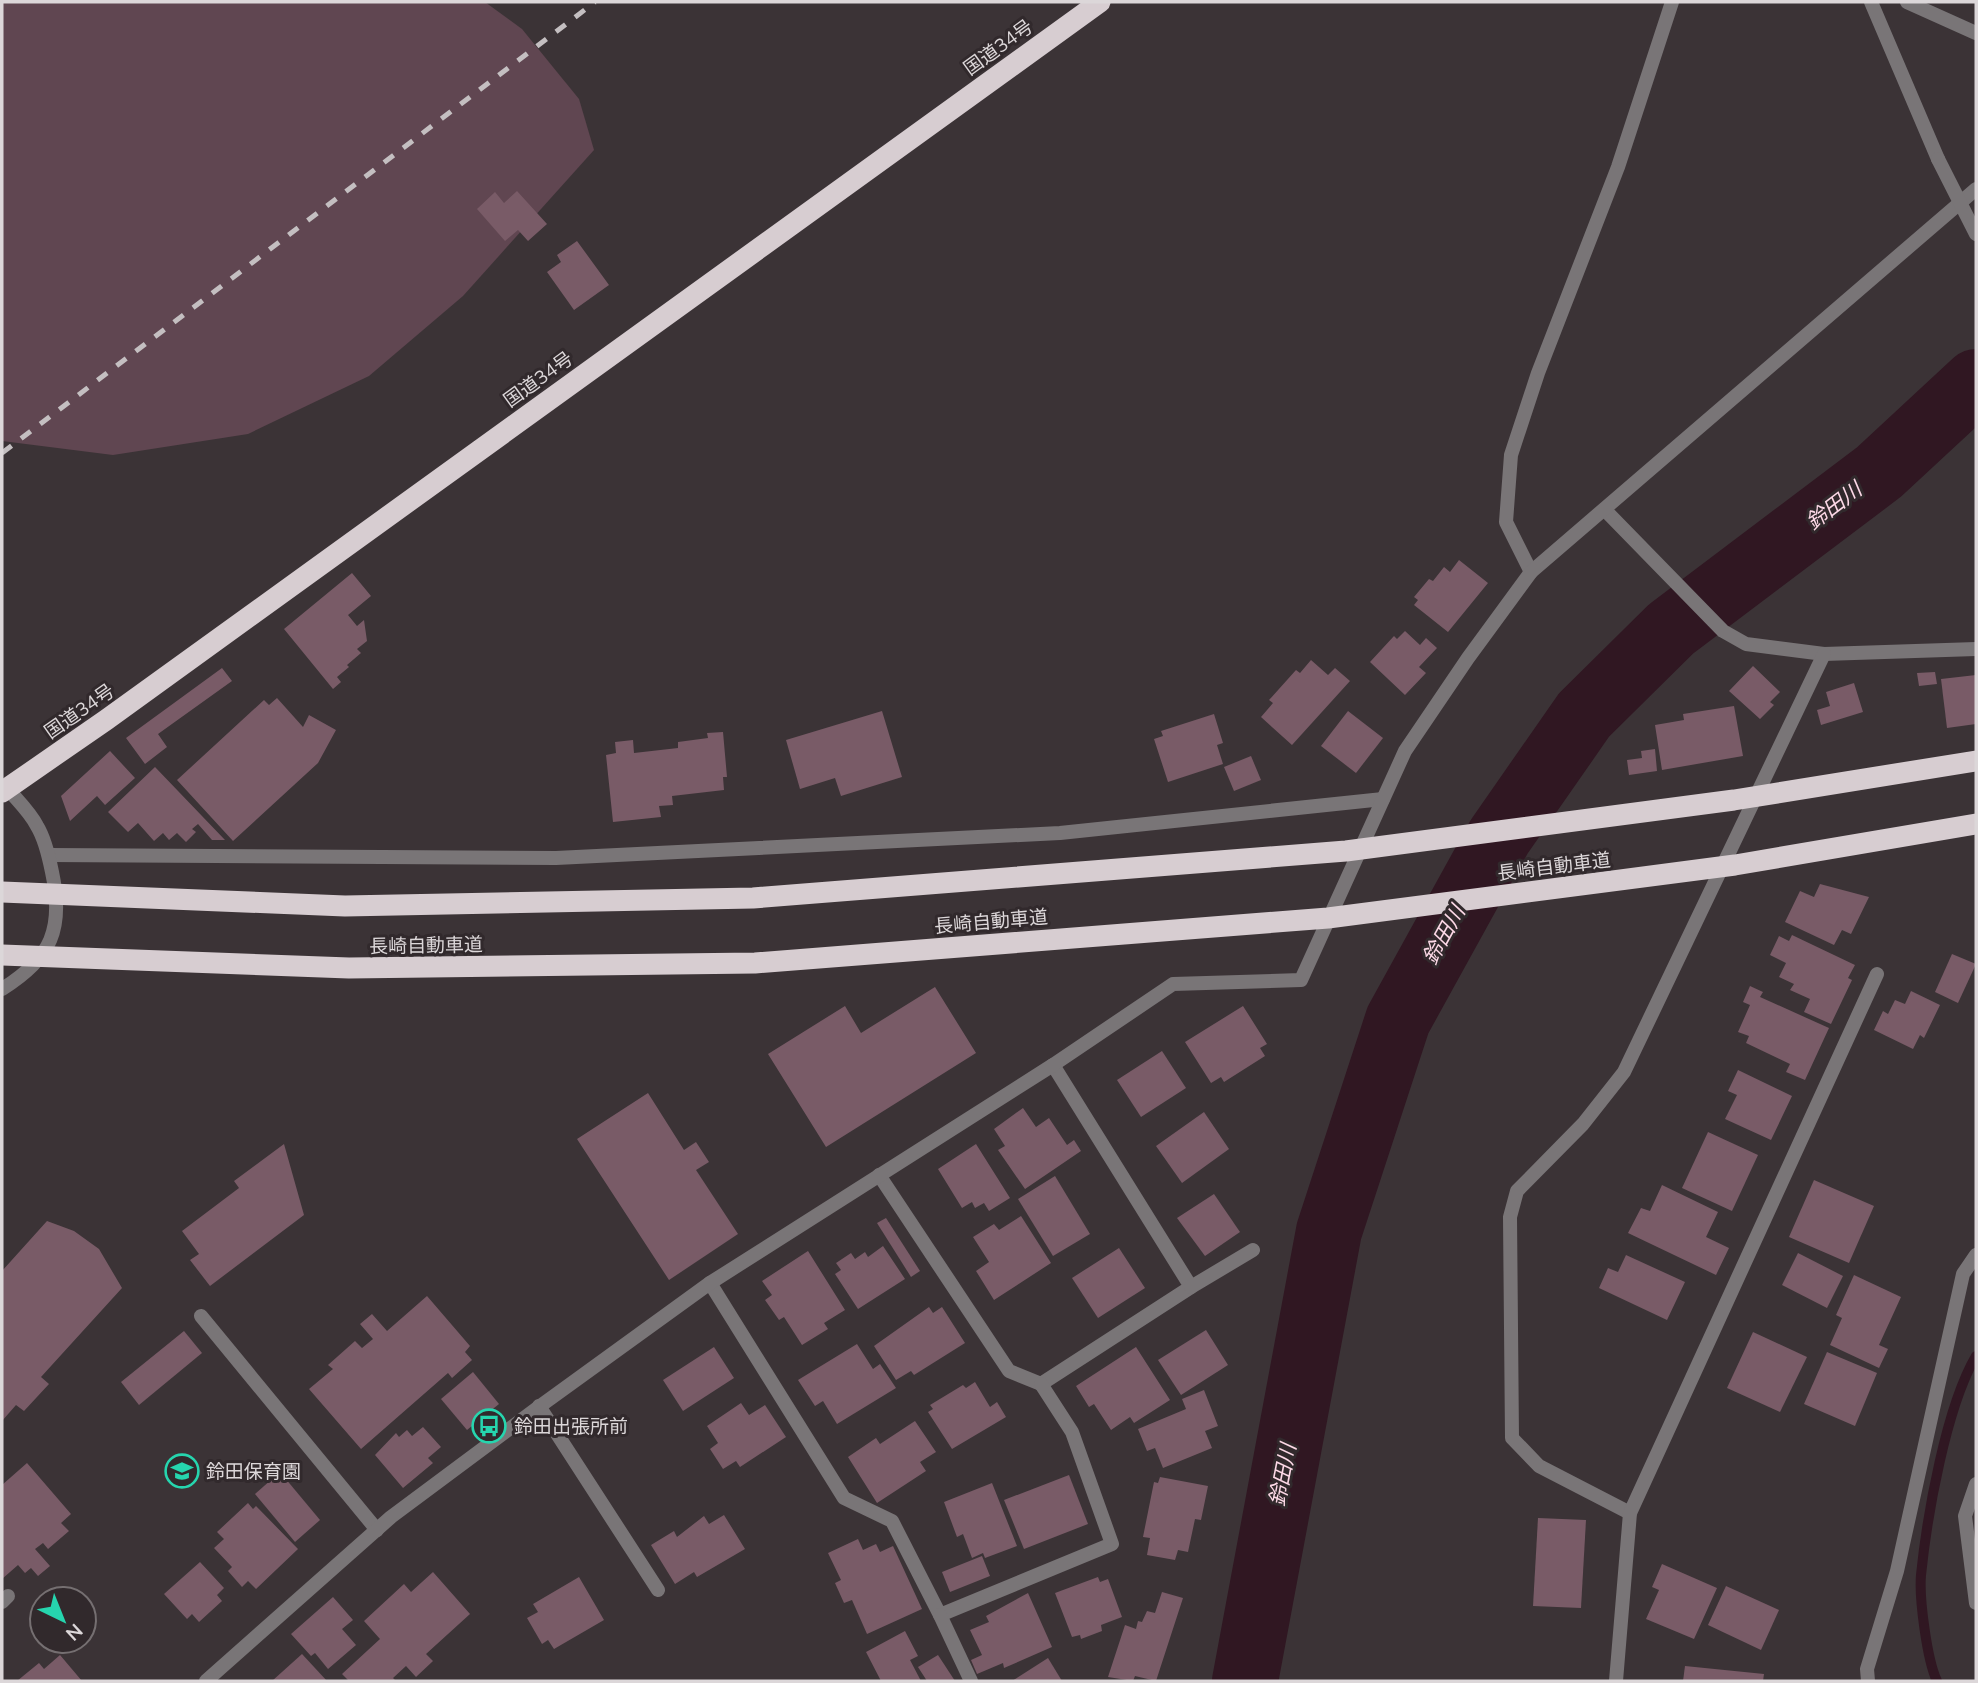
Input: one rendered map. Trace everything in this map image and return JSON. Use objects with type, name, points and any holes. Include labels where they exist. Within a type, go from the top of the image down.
[{"type":"highway","name":"国道34号","points":[[4,790],[128,704],[1100,2]]},
{"type":"highway","points":[[2,892],[345,906],[753,898],[1346,851],[1734,800],[1976,761]]},
{"type":"highway","name":"長崎自動車道","points":[[2,955],[349,968],[755,963],[1328,918],[1735,865],[1976,824]]},
{"type":"street","points":[[1531,572],[1506,522],[1511,455],[1538,373],[1618,167],[1672,2]]},
{"type":"street","points":[[1871,2],[1938,159],[1976,234]]},
{"type":"street","points":[[1907,2],[1976,33]]},
{"type":"street","points":[[212,1679],[377,1530],[539,1406],[710,1283],[1053,1065],[1173,984],[1301,980],[1405,751],[1531,572],[1976,189]]},
{"type":"street","points":[[1605,510],[1723,631],[1746,644],[1824,654],[1976,649]]},
{"type":"street","points":[[1630,1513],[1539,1466],[1511,1438],[1510,1217],[1517,1191],[1583,1124],[1624,1072],[1824,654]]},
{"type":"street","points":[[2,989],[23,975],[55,935],[59,903],[49,855],[38,826],[4,790]]},
{"type":"street","points":[[49,855],[556,858],[1060,833],[1384,799]]},
{"type":"street","points":[[1616,1681],[1630,1513],[1877,974]]},
{"type":"street","points":[[1053,1065],[1191,1287]]},
{"type":"street","points":[[879,1175],[1009,1371],[1041,1384],[1072,1433],[1112,1544],[940,1615]]},
{"type":"street","points":[[1041,1384],[1253,1250]]},
{"type":"street","points":[[1868,1681],[1867,1669],[1897,1571],[1963,1274],[1976,1255]]},
{"type":"street","points":[[710,1283],[844,1497],[892,1521],[971,1681]]},
{"type":"street","points":[[201,1315],[377,1530]]},
{"type":"street","points":[[539,1406],[658,1590]]},
{"type":"street","points":[[1976,1484],[1965,1516],[1976,1602]]},
{"type":"shaded area","points":[[2,2],[485,2],[522,29],[579,99],[594,150],[463,296],[369,376],[248,434],[113,455],[2,441]]},
{"type":"building","points":[[517,191],[547,224],[528,241],[518,230],[505,241],[477,209],[495,192],[504,203]]},
{"type":"building","points":[[577,241],[609,285],[574,310],[547,272],[561,262],[557,255]]},
{"type":"building","points":[[1459,560],[1488,583],[1448,632],[1414,605],[1418,600],[1414,597],[1429,579],[1433,581],[1444,567],[1450,572]]},
{"type":"building","points":[[352,573],[371,596],[348,615],[357,626],[364,620],[367,641],[357,649],[361,653],[337,677],[341,682],[333,689],[284,629]]},
{"type":"building","points":[[1405,631],[1420,645],[1426,638],[1437,648],[1419,667],[1426,673],[1405,695],[1370,662],[1394,636],[1397,639]]},
{"type":"building","points":[[1311,660],[1328,675],[1335,668],[1350,681],[1292,745],[1261,717],[1273,703],[1269,700],[1296,670],[1300,673]]},
{"type":"building","points":[[1753,666],[1780,692],[1770,702],[1774,705],[1760,719],[1729,691]]},
{"type":"building","points":[[222,668],[232,681],[158,734],[167,747],[145,764],[126,738]]},
{"type":"building","points":[[1935,672],[1937,684],[1919,686],[1917,673]]},
{"type":"building","points":[[1976,675],[1976,724],[1947,728],[1941,679]]},
{"type":"building","points":[[1854,683],[1863,712],[1821,725],[1817,710],[1830,706],[1826,692]]},
{"type":"building","points":[[277,698],[303,727],[309,715],[336,730],[318,763],[233,841],[177,780],[264,700],[269,705]]},
{"type":"building","points":[[1734,706],[1743,756],[1662,770],[1655,725],[1684,720],[1683,714]]},
{"type":"building","points":[[882,711],[902,777],[841,796],[835,778],[800,789],[786,740]]},
{"type":"building","points":[[1348,711],[1383,738],[1356,773],[1321,746]]},
{"type":"building","points":[[1214,714],[1223,743],[1217,745],[1223,764],[1168,782],[1154,739],[1163,736],[1161,731]]},
{"type":"building","points":[[723,732],[727,777],[723,777],[724,790],[672,796],[673,805],[659,806],[661,817],[613,822],[606,755],[616,753],[615,742],[633,740],[634,753],[678,748],[678,742],[708,738],[707,733]]},
{"type":"building","points":[[1655,749],[1657,771],[1629,775],[1627,760],[1642,758],[1641,751]]},
{"type":"building","points":[[110,751],[135,778],[105,805],[97,796],[70,821],[61,796]]},
{"type":"building","points":[[1251,756],[1261,780],[1234,791],[1224,767]]},
{"type":"building","points":[[155,767],[225,840],[212,840],[198,824],[192,829],[196,832],[186,842],[177,833],[169,840],[163,833],[154,841],[138,823],[128,832],[108,812]]},
{"type":"building","points":[[1820,884],[1869,897],[1851,934],[1842,930],[1834,945],[1785,922],[1800,891],[1814,897]]},
{"type":"building","points":[[1792,935],[1855,965],[1848,978],[1852,980],[1831,1024],[1804,1012],[1810,999],[1790,990],[1794,984],[1779,977],[1786,963],[1770,955],[1779,936],[1789,941]]},
{"type":"building","points":[[1952,954],[1976,964],[1958,1003],[1935,992]]},
{"type":"building","points":[[1750,986],[1763,992],[1760,997],[1829,1028],[1805,1080],[1786,1072],[1790,1064],[1746,1043],[1749,1036],[1738,1032],[1750,1005],[1743,1002]]},
{"type":"building","points":[[935,987],[976,1053],[826,1147],[768,1054],[845,1006],[861,1033]]},
{"type":"building","points":[[1911,991],[1940,1005],[1924,1038],[1920,1035],[1913,1049],[1874,1030],[1883,1011],[1888,1014],[1895,1000],[1905,1004]]},
{"type":"building","points":[[1243,1006],[1267,1044],[1260,1048],[1265,1056],[1224,1082],[1221,1077],[1211,1083],[1185,1042]]},
{"type":"building","points":[[1162,1051],[1186,1088],[1141,1117],[1117,1080]]},
{"type":"building","points":[[1738,1070],[1792,1096],[1771,1140],[1725,1119],[1737,1095],[1728,1091]]},
{"type":"building","points":[[648,1093],[684,1150],[696,1142],[709,1162],[696,1170],[738,1234],[669,1280],[577,1139]]},
{"type":"building","points":[[1023,1108],[1036,1127],[1049,1118],[1067,1145],[1074,1140],[1081,1151],[1025,1189],[998,1150],[1005,1146],[994,1129]]},
{"type":"building","points":[[1204,1112],[1229,1149],[1182,1183],[1156,1146]]},
{"type":"building","points":[[1708,1132],[1758,1155],[1732,1211],[1682,1188]]},
{"type":"building","points":[[284,1144],[304,1215],[210,1286],[190,1260],[199,1254],[182,1231],[239,1188],[234,1181]]},
{"type":"building","points":[[976,1144],[1010,1198],[989,1211],[984,1203],[975,1208],[972,1202],[962,1208],[938,1169]]},
{"type":"building","points":[[1055,1176],[1090,1234],[1053,1256],[1018,1199]]},
{"type":"building","points":[[1814,1180],[1874,1206],[1849,1263],[1789,1237]]},
{"type":"building","points":[[1662,1185],[1718,1212],[1706,1237],[1729,1248],[1716,1275],[1628,1233],[1641,1208],[1650,1211]]},
{"type":"building","points":[[1214,1194],[1240,1232],[1205,1256],[1177,1218]]},
{"type":"building","points":[[1021,1216],[1051,1263],[994,1300],[976,1271],[989,1262],[973,1237],[994,1224],[999,1230]]},
{"type":"building","points":[[886,1218],[920,1271],[911,1277],[877,1223]]},
{"type":"building","points":[[47,1221],[74,1231],[99,1249],[122,1288],[41,1377],[49,1384],[24,1411],[16,1405],[2,1421],[2,1271]]},
{"type":"building","points":[[883,1246],[905,1279],[858,1309],[835,1274],[841,1270],[836,1263],[851,1253],[855,1259],[865,1252],[868,1257]]},
{"type":"building","points":[[1119,1248],[1145,1288],[1098,1318],[1072,1278]]},
{"type":"building","points":[[808,1251],[845,1310],[824,1323],[828,1329],[802,1345],[784,1317],[779,1320],[765,1300],[772,1295],[762,1281]]},
{"type":"building","points":[[1798,1253],[1843,1276],[1827,1308],[1782,1285]]},
{"type":"building","points":[[1626,1255],[1685,1282],[1667,1320],[1599,1288],[1608,1268],[1618,1272]]},
{"type":"building","points":[[1854,1275],[1901,1297],[1879,1345],[1888,1349],[1879,1368],[1830,1345],[1842,1318],[1836,1315]]},
{"type":"building","points":[[427,1296],[470,1346],[465,1352],[472,1360],[452,1378],[448,1373],[361,1449],[309,1389],[333,1369],[328,1365],[355,1341],[362,1348],[373,1339],[360,1324],[372,1314],[387,1331]]},
{"type":"building","points":[[929,1307],[933,1313],[942,1307],[965,1343],[914,1375],[911,1371],[896,1380],[874,1346]]},
{"type":"building","points":[[1206,1330],[1228,1365],[1181,1395],[1158,1360]]},
{"type":"building","points":[[184,1331],[202,1353],[139,1405],[121,1382]]},
{"type":"building","points":[[1753,1332],[1807,1357],[1780,1412],[1727,1388]]},
{"type":"building","points":[[857,1344],[873,1369],[880,1364],[896,1388],[837,1424],[823,1401],[815,1406],[798,1380]]},
{"type":"building","points":[[714,1347],[734,1378],[683,1411],[663,1380]]},
{"type":"building","points":[[1136,1347],[1170,1400],[1134,1423],[1130,1417],[1111,1430],[1094,1404],[1089,1407],[1076,1386]]},
{"type":"building","points":[[1827,1352],[1877,1373],[1855,1426],[1804,1404]]},
{"type":"building","points":[[473,1372],[499,1404],[467,1430],[441,1399]]},
{"type":"building","points":[[975,1382],[990,1407],[997,1402],[1006,1417],[952,1449],[928,1412],[933,1409],[930,1405],[963,1385],[966,1388]]},
{"type":"building","points":[[1204,1390],[1218,1426],[1205,1431],[1212,1448],[1163,1468],[1155,1448],[1147,1451],[1138,1429],[1186,1409],[1182,1399]]},
{"type":"building","points":[[741,1403],[749,1415],[765,1405],[786,1437],[740,1467],[736,1461],[723,1469],[710,1449],[718,1443],[707,1426]]},
{"type":"building","points":[[915,1421],[936,1452],[920,1462],[926,1471],[877,1503],[848,1457],[876,1438],[880,1444]]},
{"type":"building","points":[[423,1427],[441,1447],[428,1458],[433,1463],[403,1488],[375,1455],[396,1433],[399,1437],[407,1430],[412,1436]]},
{"type":"building","points":[[27,1463],[71,1514],[61,1523],[69,1531],[48,1549],[43,1543],[35,1549],[50,1566],[38,1576],[31,1568],[25,1573],[18,1565],[2,1579],[2,1485]]},
{"type":"building","points":[[280,1472],[320,1520],[295,1542],[255,1494]]},
{"type":"building","points":[[1069,1475],[1088,1524],[1024,1549],[1004,1500]]},
{"type":"building","points":[[1160,1477],[1208,1486],[1201,1520],[1195,1519],[1188,1552],[1178,1550],[1175,1560],[1147,1555],[1150,1538],[1143,1537],[1154,1482],[1158,1483]]},
{"type":"building","points":[[992,1483],[1017,1546],[985,1558],[983,1553],[972,1558],[963,1534],[957,1537],[944,1502]]},
{"type":"building","points":[[248,1503],[253,1509],[256,1506],[298,1549],[256,1589],[248,1581],[242,1587],[228,1571],[232,1567],[214,1548],[224,1539],[217,1532]]},
{"type":"building","points":[[724,1515],[745,1549],[697,1577],[694,1572],[675,1584],[651,1545],[674,1531],[677,1537],[704,1516],[709,1524]]},
{"type":"building","points":[[1538,1518],[1586,1520],[1581,1608],[1533,1606]]},
{"type":"building","points":[[858,1539],[863,1550],[876,1544],[880,1552],[893,1546],[922,1609],[867,1634],[852,1600],[844,1603],[835,1583],[841,1580],[828,1553]]},
{"type":"building","points":[[982,1556],[990,1576],[950,1592],[942,1572]]},
{"type":"building","points":[[200,1562],[224,1588],[217,1595],[222,1601],[199,1622],[192,1614],[187,1619],[164,1594]]},
{"type":"building","points":[[1662,1564],[1717,1588],[1694,1639],[1646,1619],[1659,1590],[1652,1587]]},
{"type":"building","points":[[433,1572],[470,1614],[426,1654],[433,1661],[416,1677],[406,1666],[393,1678],[396,1681],[349,1681],[342,1674],[380,1639],[364,1621],[404,1584],[411,1592]]},
{"type":"building","points":[[579,1577],[604,1620],[554,1649],[548,1640],[542,1644],[527,1618],[538,1612],[533,1604]]},
{"type":"building","points":[[1098,1577],[1100,1582],[1108,1579],[1122,1617],[1101,1625],[1102,1631],[1081,1639],[1080,1635],[1072,1637],[1055,1593]]},
{"type":"building","points":[[1726,1586],[1779,1610],[1761,1650],[1708,1625]]},
{"type":"building","points":[[1162,1592],[1183,1598],[1156,1681],[1135,1676],[1133,1681],[1108,1677],[1125,1625],[1136,1629],[1138,1621],[1142,1622],[1147,1611],[1155,1613]]},
{"type":"building","points":[[1028,1593],[1052,1647],[1004,1668],[1003,1663],[977,1674],[971,1660],[982,1655],[970,1630],[989,1622],[986,1616]]},
{"type":"building","points":[[333,1597],[353,1620],[342,1629],[356,1645],[328,1669],[315,1653],[311,1656],[291,1634]]},
{"type":"building","points":[[905,1631],[918,1656],[910,1660],[921,1681],[881,1681],[866,1652]]},
{"type":"building","points":[[302,1654],[327,1681],[272,1681]]},
{"type":"building","points":[[60,1655],[82,1681],[17,1681],[39,1663],[44,1669]]},
{"type":"building","points":[[938,1655],[955,1681],[927,1681],[918,1667]]},
{"type":"building","points":[[1048,1658],[1062,1681],[1012,1681]]},
{"type":"building","points":[[1685,1666],[1764,1674],[1763,1681],[1683,1681]]},
{"type":"waterway","name":"鈴田川","points":[[1245,1681],[1329,1231],[1398,1020],[1499,837],[1584,715],[1671,629],[1879,472],[1976,382]]},
{"type":"waterway","points":[[1937,1681],[1927,1644],[1921,1575],[1933,1493],[1947,1432],[1965,1378],[1976,1356]]},
{"type":"railway","points":[[2,453],[595,2]]},
{"type":"place","name":"鈴田出張所前","points":[[489,1426]]},
{"type":"place","name":"鈴田保育園","points":[[182,1471]]}]
